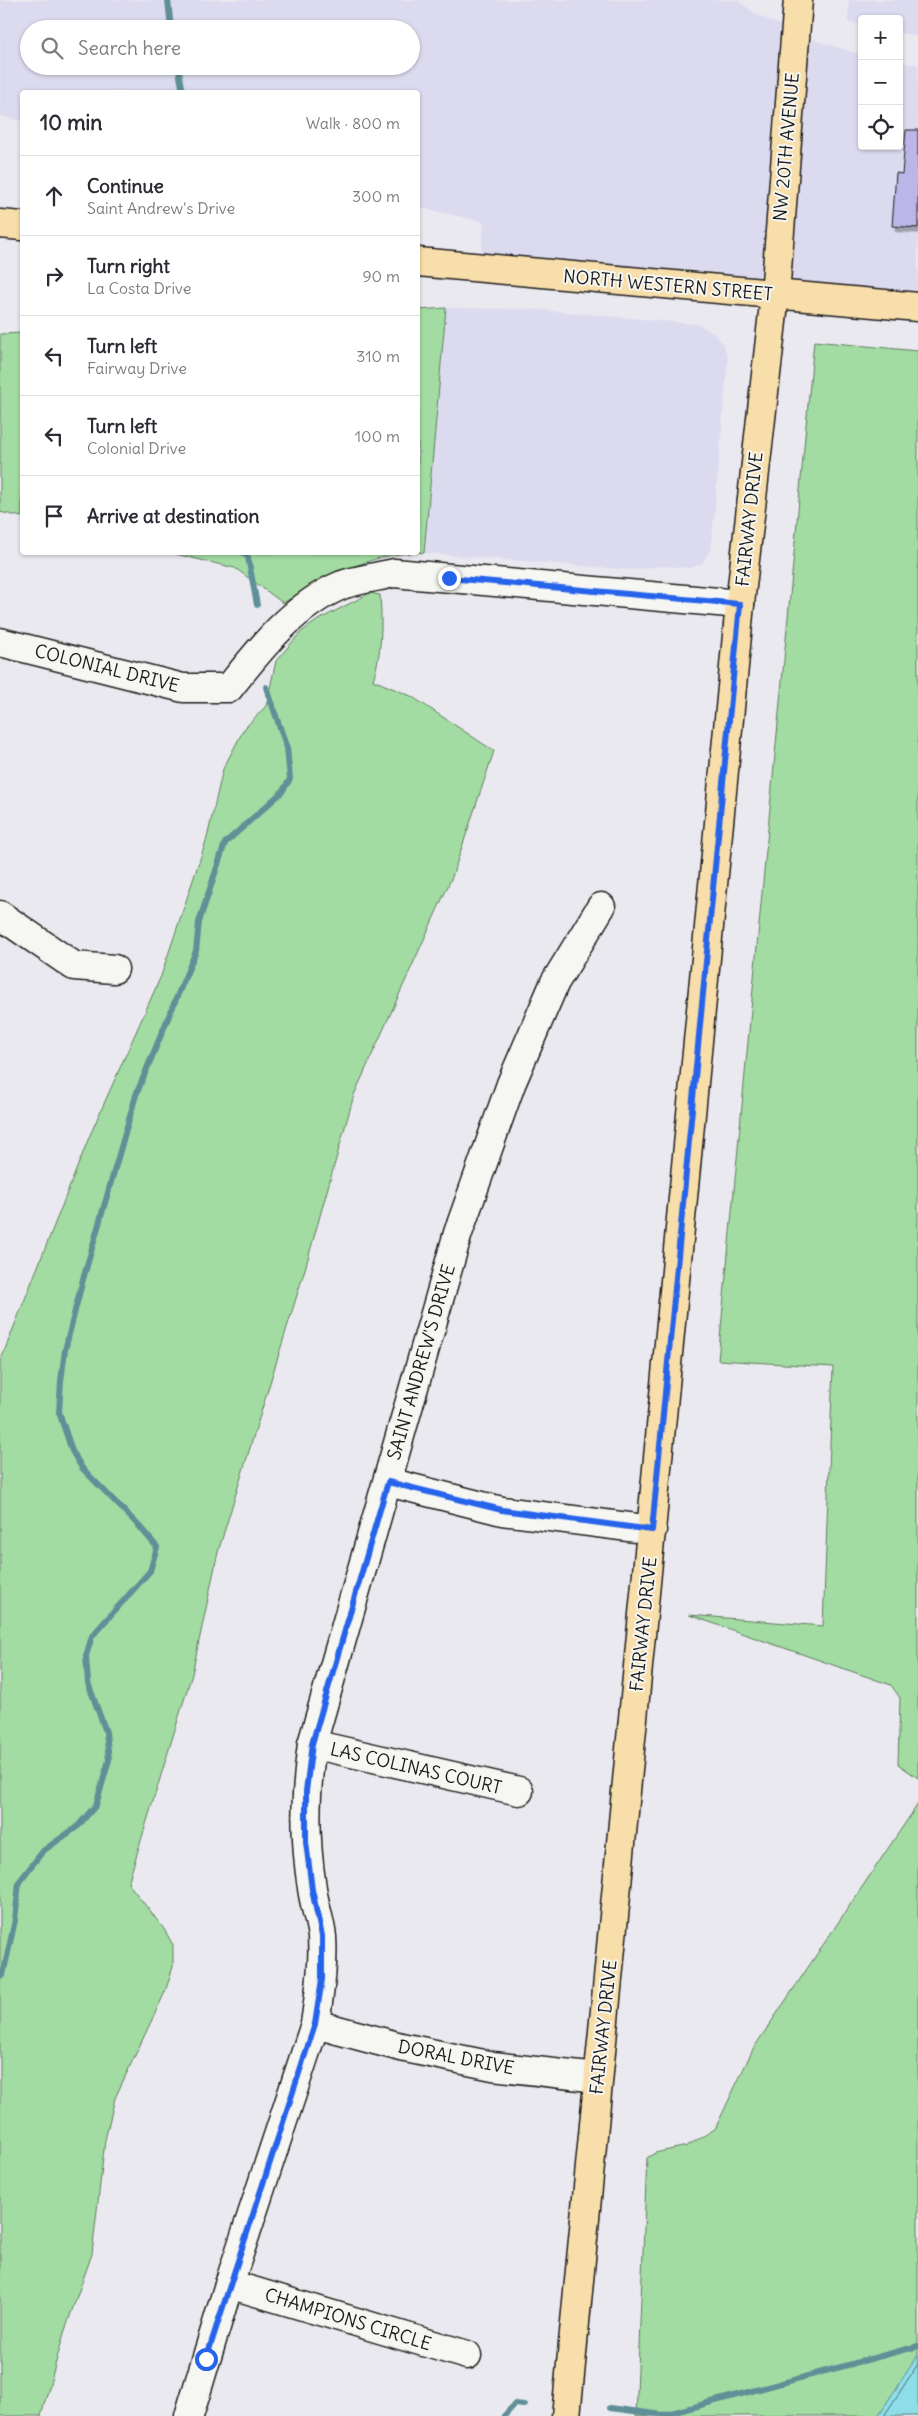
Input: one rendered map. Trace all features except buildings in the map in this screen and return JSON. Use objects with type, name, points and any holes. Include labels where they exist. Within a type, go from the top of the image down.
[{"type":"main road","name":"NW 20TH AVENUE","points":[[774,294],[798,0]]},
{"type":"main road","points":[[0,224],[20,226]]},
{"type":"main road","name":"NORTH WESTERN STREET","points":[[420,262],[918,307]]},
{"type":"main road","name":"FAIRWAY DRIVE","points":[[566,2416],[740,604],[774,294]]},
{"type":"street","name":"COLONIAL DRIVE","points":[[0,642],[183,688],[229,688],[269,639],[306,606],[342,585],[394,573],[740,604]]},
{"type":"street","name":"SAINT ANDREW'S DRIVE","points":[[189,2416],[229,2284],[315,2024],[322,1979],[322,1936],[312,1890],[306,1842],[306,1791],[312,1744],[458,1233],[512,1084],[555,982],[601,907]]},
{"type":"street","points":[[0,914],[74,966],[114,969]]},
{"type":"street","points":[[388,1482],[502,1510],[652,1530]]},
{"type":"street","name":"LAS COLINAS COURT","points":[[312,1744],[519,1791]]},
{"type":"street","name":"DORAL DRIVE","points":[[315,2024],[401,2047],[492,2066],[598,2078]]},
{"type":"street","name":"CHAMPIONS CIRCLE","points":[[229,2284],[467,2355]]},
{"type":"shaded area","points":[[0,0],[737,0],[756,14],[804,37],[858,54],[858,150],[903,150],[903,63],[918,65],[918,307],[480,268],[484,222],[420,207],[420,90],[20,90],[20,121],[0,116]]},
{"type":"shaded area","points":[[849,0],[918,0],[918,36],[903,34],[903,15],[858,15],[858,24],[848,22]]},
{"type":"shaded area","points":[[446,308],[530,309],[697,324],[712,332],[723,343],[728,358],[711,549],[702,563],[691,568],[660,566],[633,570],[424,553]]},
{"type":"green space","points":[[446,308],[424,553],[420,552],[420,310]]},
{"type":"green space","points":[[20,333],[20,517],[0,512],[0,334]]},
{"type":"green space","points":[[814,341],[918,351],[918,1778],[898,1764],[900,1698],[891,1685],[689,1615],[823,1626],[833,1367],[718,1360]]},
{"type":"green space","points":[[180,555],[393,555],[344,570],[283,603],[235,568]]},
{"type":"green space","points":[[370,593],[380,595],[381,617],[380,648],[373,680],[411,696],[494,751],[452,877],[354,1095],[305,1269],[218,1552],[192,1674],[128,1883],[164,1929],[173,1945],[173,1967],[165,1992],[115,2098],[105,2140],[92,2254],[64,2333],[41,2416],[0,2416],[0,1362],[90,1135],[161,976],[207,838],[223,769],[244,729],[266,706],[276,661],[301,632],[318,620]]},
{"type":"green space","points":[[918,1804],[918,2416],[636,2416],[647,2158],[655,2153],[687,2146],[715,2129],[753,2049]]},
{"type":"water","points":[[918,2355],[918,2416],[878,2416]]},
{"type":"waterway","points":[[168,0],[170,20]]},
{"type":"waterway","points":[[180,75],[183,90]]},
{"type":"waterway","points":[[246,555],[248,557],[257,605]]},
{"type":"waterway","points":[[0,1977],[3,1975],[15,1920],[19,1882],[43,1851],[78,1826],[96,1805],[109,1760],[106,1732],[88,1683],[86,1656],[92,1636],[150,1571],[157,1547],[82,1468],[72,1451],[59,1412],[61,1381],[65,1350],[82,1283],[136,1095],[196,951],[199,922],[225,843],[282,792],[290,779],[287,748],[266,687]]},
{"type":"waterway","points":[[610,2408],[664,2415],[918,2346]]},
{"type":"waterway","points":[[504,2416],[515,2404],[524,2405]]},
{"type":"route","points":[[206,2359],[315,2024],[322,1979],[322,1936],[312,1890],[306,1842],[306,1791],[312,1744],[388,1482],[502,1510],[652,1530],[740,604],[539,588],[449,578]]}]
